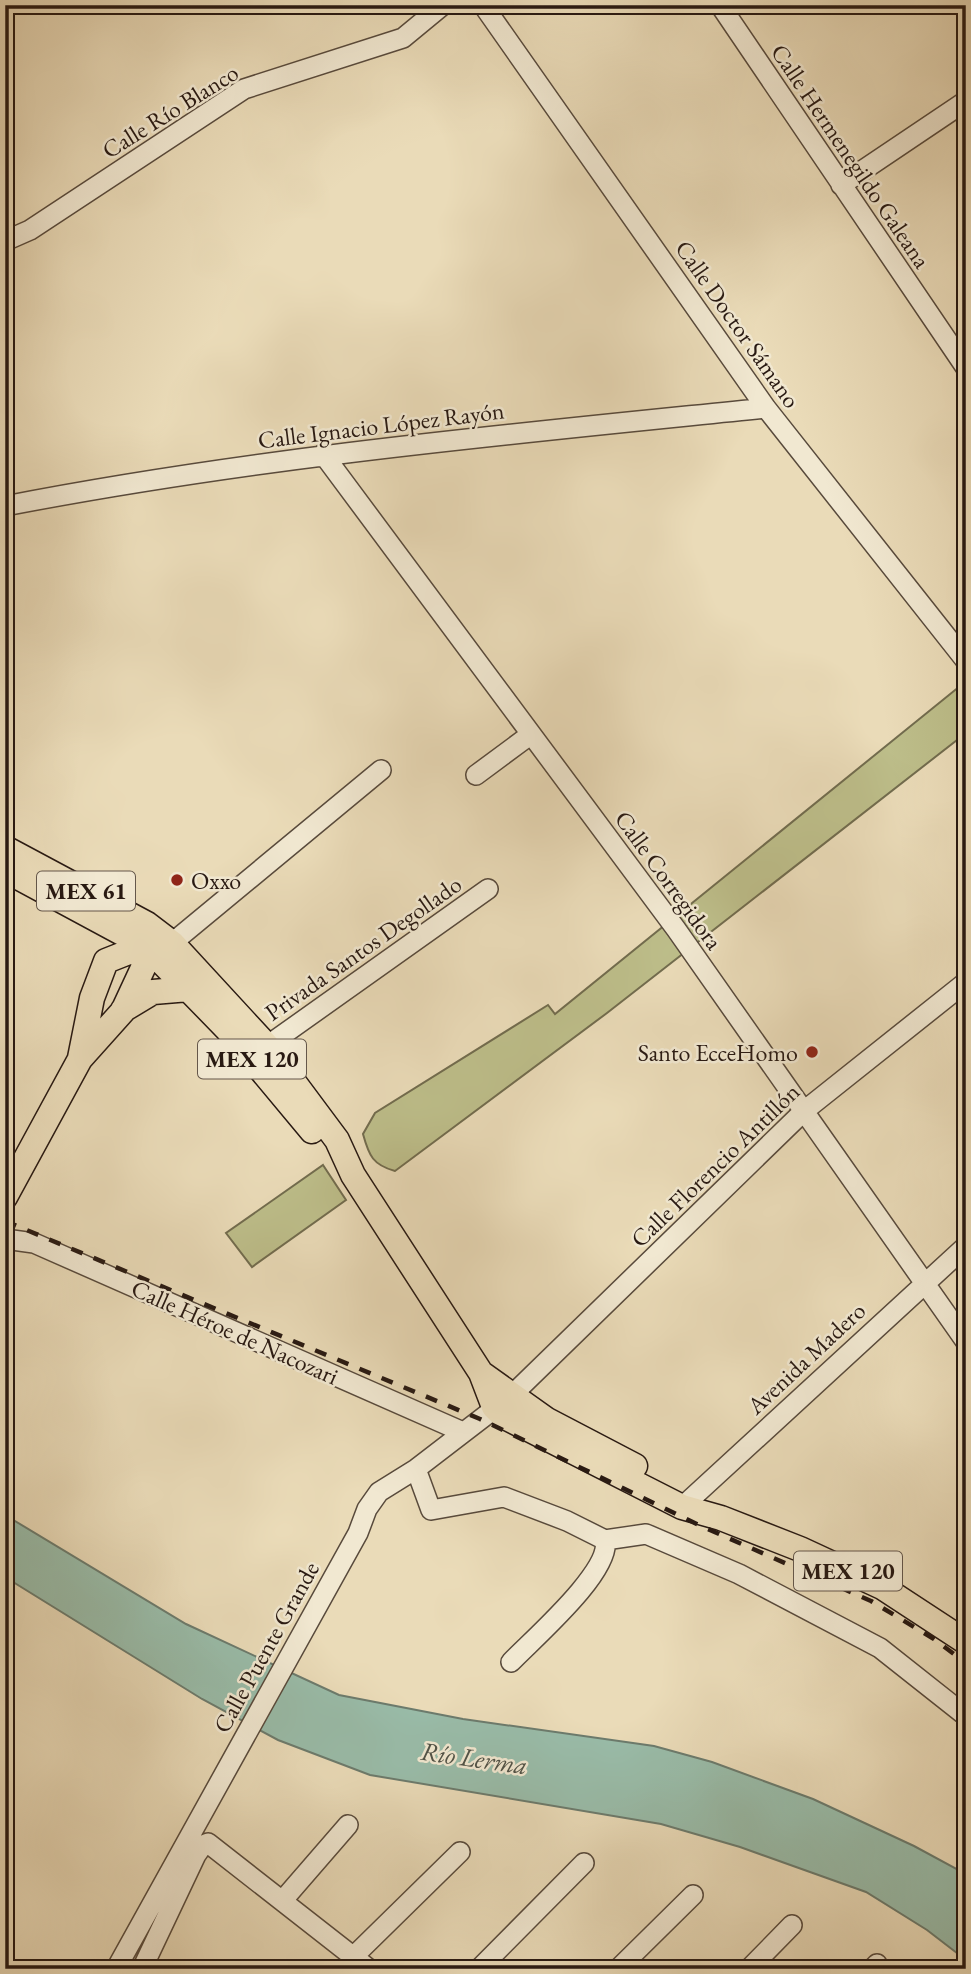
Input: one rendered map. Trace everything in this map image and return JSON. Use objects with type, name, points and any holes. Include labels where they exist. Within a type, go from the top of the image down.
[{"type":"main road","name":"MEX 61","points":[[5,848],[157,938]]},
{"type":"main road","name":"MEX 61","points":[[5,870],[99,920],[157,938]]},
{"type":"main road","points":[[80,1059],[92,998],[106,961],[106,935],[99,920]]},
{"type":"main road","points":[[106,961],[157,938]]},
{"type":"main road","points":[[123,1011],[157,938]]},
{"type":"main road","name":"MEX 120","points":[[157,938],[189,989],[353,1175],[481,1373],[503,1402],[547,1420],[687,1502],[882,1587],[966,1642]]},
{"type":"main road","name":"MEX 120","points":[[157,938],[267,1046],[338,1140],[353,1175]]},
{"type":"main road","points":[[5,1197],[80,1059],[123,1011],[153,992],[189,989]]},
{"type":"street","name":"Calle Río Blanco","points":[[5,241],[30,230],[244,89],[403,38],[443,5]]},
{"type":"street","name":"Calle Doctor Sámano","points":[[483,5],[766,408],[966,661]]},
{"type":"street","name":"Calle Hermenegildo Galeana","points":[[720,5],[966,368]]},
{"type":"street","points":[[841,185],[966,101]]},
{"type":"street","name":"Calle Ignacio López Rayón","points":[[5,506],[100,487],[323,454],[766,408]]},
{"type":"street","name":"Calle Corregidora","points":[[323,454],[676,929],[966,1342]]},
{"type":"street","points":[[476,775],[530,735]]},
{"type":"street","points":[[157,938],[382,770]]},
{"type":"street","name":"Privada Santos Degollado","points":[[267,1046],[488,889]]},
{"type":"street","name":"Calle Florencio Antillón","points":[[503,1402],[804,1111],[966,982]]},
{"type":"street","name":"Calle Héroe de Nacozari","points":[[5,1239],[34,1244],[463,1432]]},
{"type":"street","name":"Avenida Madero","points":[[687,1502],[966,1246]]},
{"type":"street","name":"Calle Puente Grande","points":[[116,1969],[358,1533],[367,1509],[379,1492],[416,1469],[503,1402]]},
{"type":"street","points":[[416,1469],[431,1510],[504,1497],[567,1521],[605,1540],[646,1534],[739,1574],[880,1648],[966,1716]]},
{"type":"street","points":[[511,1662],[580,1591],[603,1560],[607,1549],[605,1540]]},
{"type":"street","points":[[283,1900],[348,1825]]},
{"type":"street","points":[[142,1969],[203,1845],[208,1843],[225,1853],[369,1969]]},
{"type":"street","points":[[354,1956],[460,1852]]},
{"type":"street","points":[[479,1969],[584,1863]]},
{"type":"street","points":[[618,1969],[693,1895]]},
{"type":"street","points":[[749,1969],[792,1925]]},
{"type":"shaded area","points":[[965,682],[966,733],[607,1013],[395,1171],[382,1166],[373,1158],[363,1134],[375,1113],[548,1005],[555,1014]]},
{"type":"shaded area","points":[[323,1165],[346,1200],[252,1267],[226,1233]]},
{"type":"water","name":"Río Lerma","points":[[5,1515],[186,1624],[339,1695],[463,1719],[654,1746],[712,1762],[813,1799],[914,1846],[966,1874],[966,1960],[927,1930],[866,1892],[740,1847],[661,1824],[370,1775],[278,1740],[202,1699],[5,1577]]},
{"type":"railway","points":[[5,1221],[480,1419],[701,1526],[871,1601],[934,1639],[966,1663]]},
{"type":"place","name":"Oxxo","points":[[177,880]]},
{"type":"place","name":"Santo EcceHomo","points":[[812,1052]]}]
